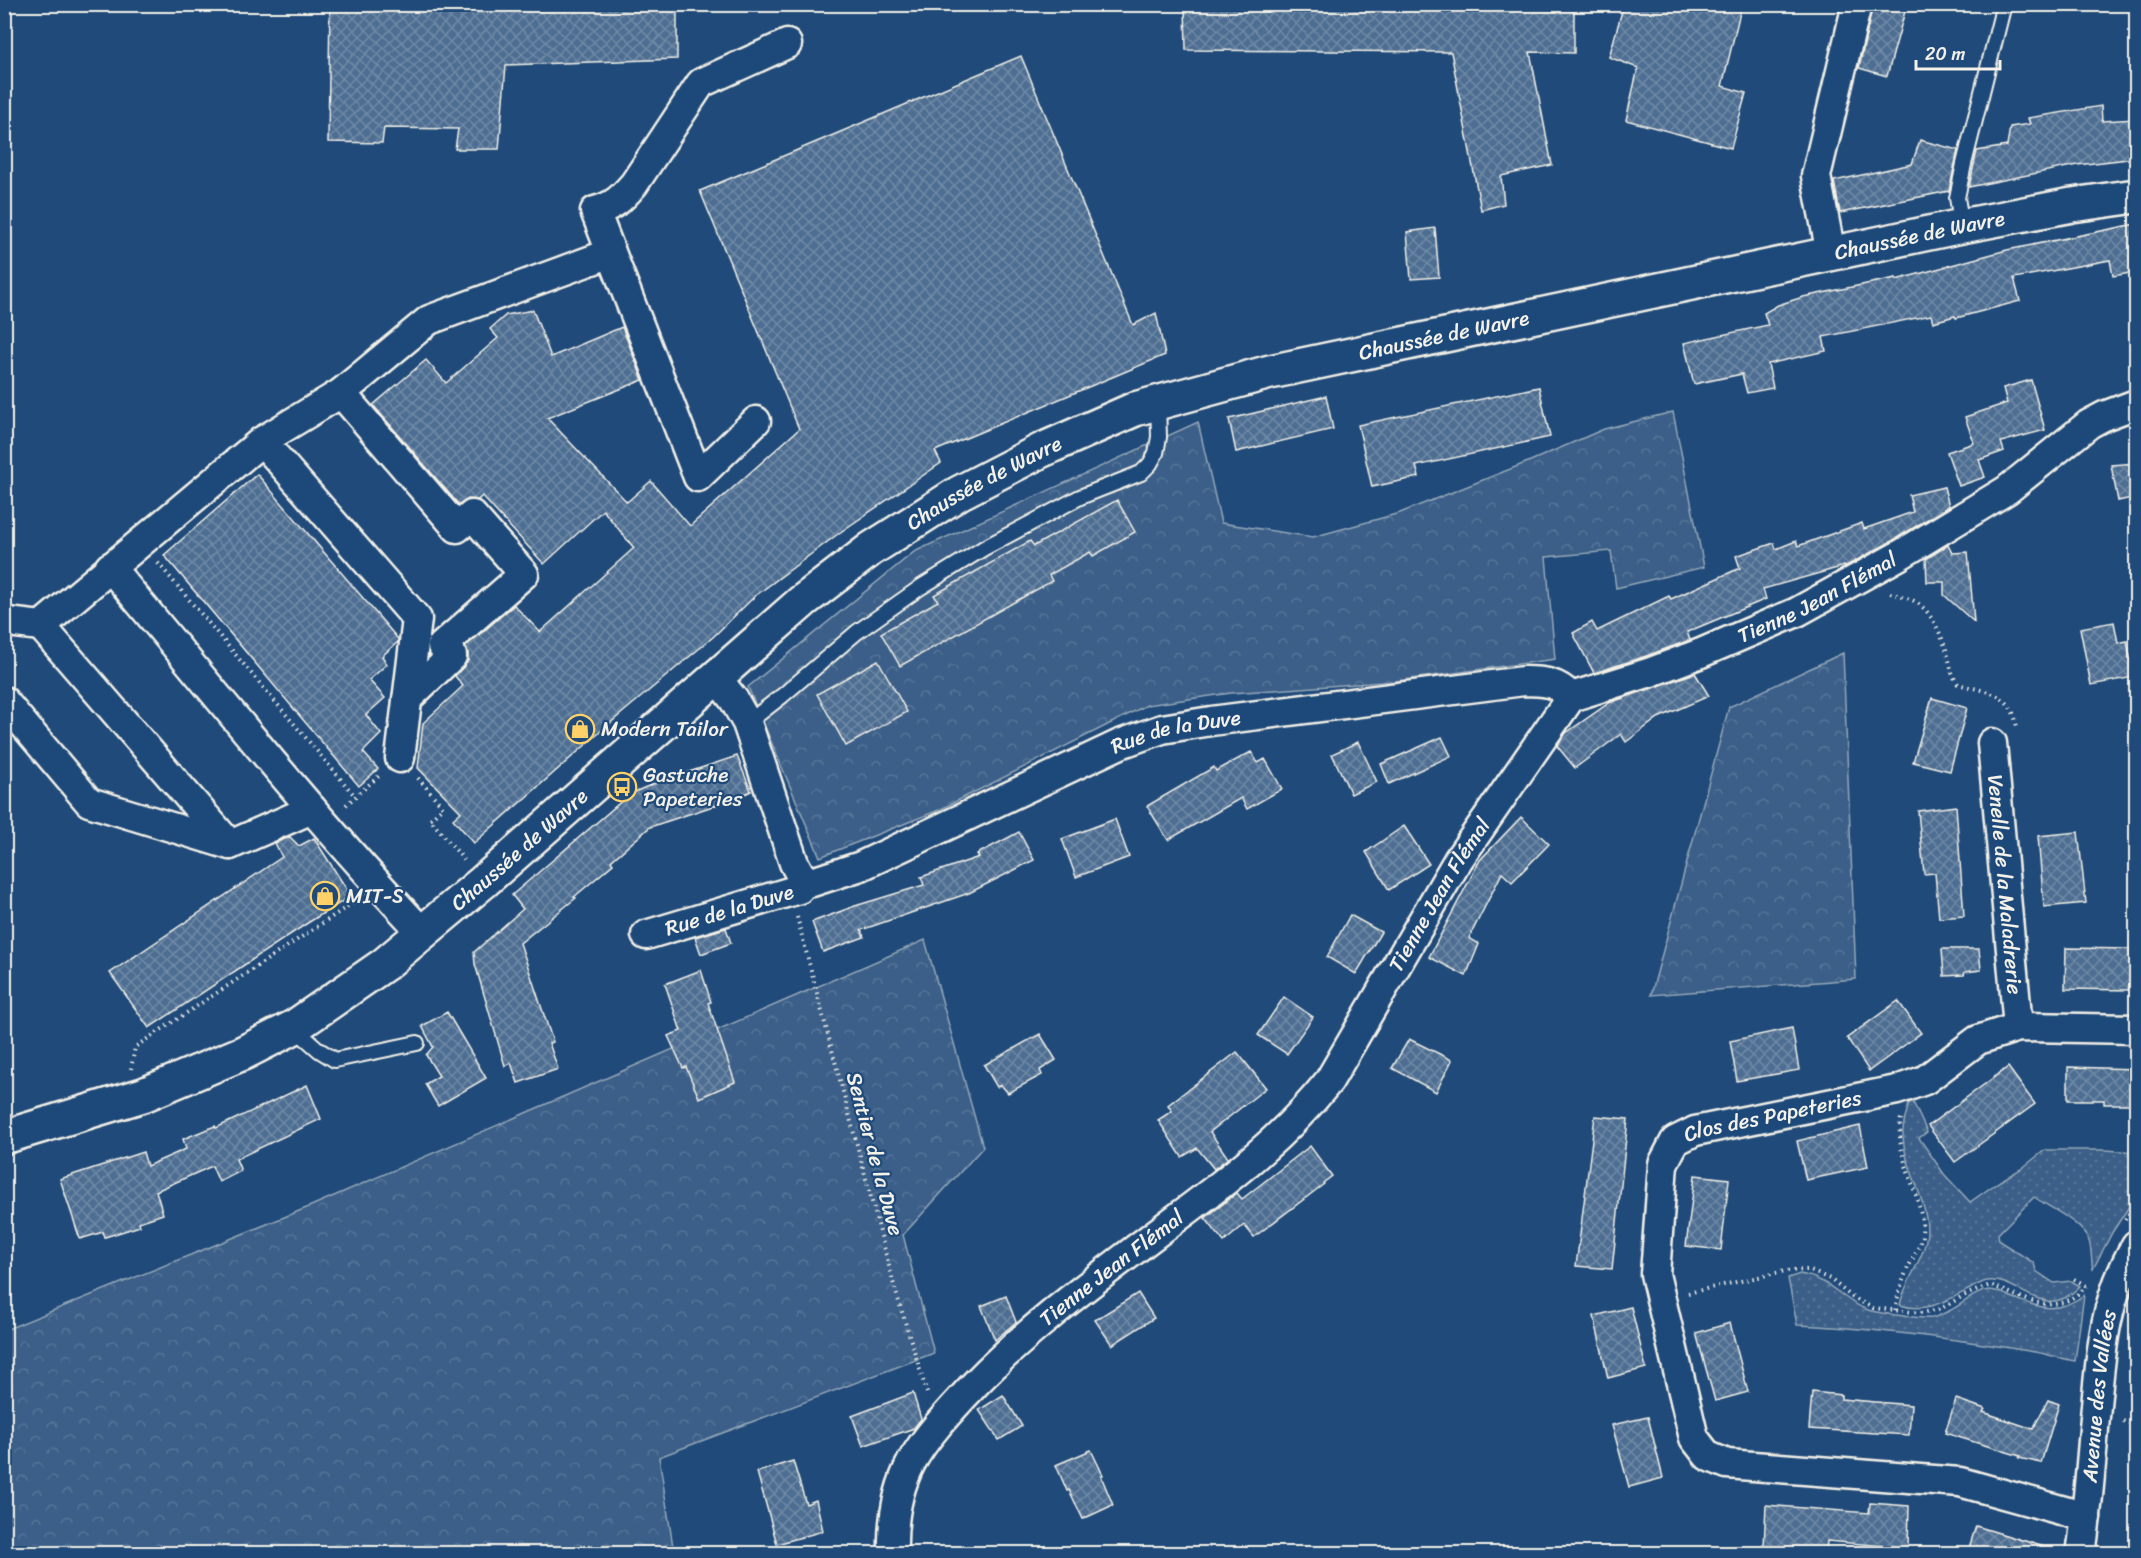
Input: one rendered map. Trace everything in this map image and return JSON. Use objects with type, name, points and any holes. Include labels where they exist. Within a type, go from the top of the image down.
[{"type":"main road","name":"Chaussée de Wavre","points":[[4,1137],[124,1101],[243,1053],[294,1027],[385,964],[483,882],[803,602],[871,549],[959,493],[1042,450],[1158,401],[1270,372],[1962,226],[2072,205],[2136,196]]},
{"type":"street","points":[[1831,254],[1816,176],[1857,4]]},
{"type":"street","points":[[756,421],[698,477],[595,211],[610,207],[634,184],[701,83],[787,44]]},
{"type":"street","points":[[41,626],[262,441],[341,393],[429,320],[611,253]]},
{"type":"street","points":[[341,393],[457,528],[472,515],[524,574],[442,646],[452,656],[407,699]]},
{"type":"street","name":"Tienne Jean Flémal","points":[[893,1554],[896,1504],[902,1485],[912,1462],[938,1425],[989,1370],[1029,1333],[1092,1282],[1245,1167],[1305,1111],[1329,1081],[1458,861],[1571,697],[1651,672],[1797,612],[2007,490],[2089,424],[2136,404]]},
{"type":"street","points":[[262,441],[417,618],[400,758]]},
{"type":"street","points":[[110,567],[318,816],[422,932]]},
{"type":"street","points":[[4,625],[8,622],[41,626],[230,845]]},
{"type":"street","name":"Rue de la Duve","points":[[716,677],[734,700],[747,723],[800,883]]},
{"type":"street","name":"Rue de la Duve","points":[[646,934],[800,883],[812,882],[861,866],[1120,744],[1162,729],[1524,681],[1553,682],[1571,697]]},
{"type":"street","points":[[4,701],[89,802],[230,845],[318,816]]},
{"type":"street","name":"Venelle de la Maladrerie","points":[[1992,743],[2018,1027]]},
{"type":"street","name":"Clos des Papeteries","points":[[2086,1517],[1960,1482],[1727,1464],[1708,1456],[1694,1438],[1655,1274],[1663,1164],[1675,1141],[1695,1131],[1905,1087],[1925,1080],[1978,1040],[2018,1027],[2136,1029]]},
{"type":"street","name":"Avenue des Vallées","points":[[2081,1554],[2101,1349],[2107,1316],[2133,1260]]},
{"type":"lane","points":[[1962,226],[1957,198],[2004,4]]},
{"type":"lane","points":[[747,723],[857,632],[921,587],[984,548],[1080,497],[1141,473],[1156,453],[1159,437],[1158,401]]},
{"type":"lane","points":[[294,1027],[319,1050],[335,1060],[417,1043]]},
{"type":"path","points":[[140,542],[356,796]]},
{"type":"path","points":[[1855,580],[1868,588],[1904,597],[1921,605],[1930,617],[1945,648],[1958,684],[1996,694],[2011,707],[2015,715],[2017,734],[2013,739],[1992,743]]},
{"type":"path","points":[[318,816],[356,796],[400,758],[443,807],[430,819],[483,882]]},
{"type":"path","name":"Sentier de la Duve","points":[[800,883],[795,909],[895,1289],[938,1425]]},
{"type":"path","points":[[124,1101],[135,1047],[379,886]]},
{"type":"path","points":[[1895,1310],[1899,1289],[1918,1249],[1922,1235],[1916,1197],[1898,1135],[1905,1087]]},
{"type":"path","points":[[1660,1299],[1785,1271],[1808,1270],[1830,1279],[1851,1297],[1873,1308],[1922,1313],[1942,1308],[1990,1285],[2036,1302],[2052,1305],[2076,1297],[2089,1286],[2074,1279]]},
{"type":"path","points":[[2120,1419],[2136,1426]]},
{"type":"green space","points":[[1673,412],[1704,567],[1616,588],[1611,551],[1546,557],[1555,659],[1396,681],[1231,693],[1147,705],[939,810],[820,857],[748,687],[914,552],[1198,422],[1221,523],[1313,537],[1400,513],[1604,429]]},
{"type":"green space","points":[[1843,653],[1856,979],[1651,995],[1729,707]]},
{"type":"green space","points":[[925,940],[983,1147],[903,1235],[934,1353],[659,1457],[674,1553],[5,1554],[5,1330],[304,1209]]},
{"type":"green space","points":[[1913,1102],[1927,1132],[1919,1138],[1944,1174],[1970,1202],[2021,1169],[2045,1150],[2136,1152],[2136,1196],[2113,1231],[2093,1269],[2090,1244],[2086,1235],[2073,1222],[2034,1197],[1998,1234],[1999,1241],[2034,1263],[2036,1271],[2054,1283],[2071,1281],[2080,1286],[2067,1297],[2054,1301],[2032,1296],[1999,1281],[1987,1281],[1927,1307],[1900,1305],[1906,1286],[1920,1259],[1927,1230],[1923,1205],[1904,1144],[1904,1121],[1909,1103]]},
{"type":"green space","points":[[1800,1274],[1820,1280],[1868,1310],[1920,1318],[1936,1317],[1978,1293],[1989,1290],[2048,1308],[2065,1305],[2084,1295],[2075,1361],[2035,1352],[1887,1331],[1797,1325],[1788,1278]]},
{"type":"building","points":[[330,4],[677,4],[677,59],[506,65],[499,149],[455,149],[458,129],[384,128],[382,143],[328,142]]},
{"type":"building","points":[[1185,4],[1574,4],[1574,53],[1530,52],[1552,165],[1501,176],[1504,204],[1481,210],[1451,52],[1186,50]]},
{"type":"building","points":[[1624,4],[1742,4],[1722,86],[1746,93],[1731,148],[1626,120],[1638,68],[1609,57]]},
{"type":"building","points":[[1873,4],[1907,4],[1887,76],[1859,68]]},
{"type":"building","points":[[1021,56],[1133,325],[1156,313],[1165,355],[935,451],[941,463],[842,531],[755,596],[713,637],[615,719],[474,843],[453,819],[461,812],[418,768],[423,723],[463,686],[455,676],[468,661],[468,652],[465,647],[514,605],[540,632],[634,548],[603,510],[544,564],[482,496],[478,500],[468,499],[459,505],[373,405],[426,360],[446,383],[498,338],[490,329],[506,315],[533,310],[551,357],[622,327],[643,380],[547,418],[627,502],[651,481],[690,526],[799,429],[700,191]]},
{"type":"building","points":[[2101,106],[2102,121],[2136,119],[2136,158],[2077,165],[1969,187],[1977,151],[2007,146],[2010,127],[2030,124],[2028,118]]},
{"type":"building","points":[[1920,140],[1958,150],[1949,191],[1840,213],[1834,181],[1912,164]]},
{"type":"building","points":[[2136,224],[2136,272],[2113,276],[2110,260],[2014,278],[2020,301],[1956,318],[1955,316],[1933,322],[1931,315],[1823,337],[1826,351],[1768,364],[1773,388],[1747,393],[1742,374],[1694,384],[1684,343],[1768,325],[1764,313],[1778,305],[1803,297],[1896,278],[1896,280],[2007,250]]},
{"type":"building","points":[[1435,228],[1439,277],[1411,279],[1407,232]]},
{"type":"building","points":[[2031,380],[2045,430],[2001,442],[2004,451],[1979,460],[1985,477],[1959,486],[1947,452],[1974,443],[1965,417],[2007,403],[2003,388]]},
{"type":"building","points":[[1539,387],[1550,437],[1416,466],[1419,477],[1372,487],[1358,425]]},
{"type":"building","points":[[1326,396],[1333,429],[1236,452],[1229,419]]},
{"type":"building","points":[[2136,463],[2136,497],[2118,501],[2111,465]]},
{"type":"building","points":[[257,474],[398,639],[398,642],[382,656],[387,664],[369,680],[385,698],[366,715],[381,734],[363,752],[378,769],[359,786],[164,555]]},
{"type":"building","points":[[1944,487],[1949,506],[1892,541],[1848,565],[1763,589],[1766,599],[1687,632],[1690,640],[1594,673],[1573,633],[1592,622],[1597,631],[1669,596],[1671,599],[1740,568],[1736,556],[1774,543],[1776,549],[1796,541],[1798,546],[1862,523],[1864,529],[1913,512],[1909,495]]},
{"type":"building","points":[[1117,500],[1135,532],[1093,556],[1090,552],[1049,575],[1052,581],[900,666],[881,633],[938,601],[934,595],[1030,541],[1034,546]]},
{"type":"building","points":[[1948,545],[1952,553],[1968,552],[1974,622],[1944,595],[1944,582],[1927,582],[1926,559]]},
{"type":"building","points":[[2114,622],[2118,643],[2127,641],[2134,677],[2091,685],[2080,628]]},
{"type":"building","points":[[878,660],[907,712],[846,746],[817,694]]},
{"type":"building","points":[[1695,673],[1709,696],[1658,718],[1626,742],[1621,734],[1575,768],[1557,746],[1566,733],[1609,703]]},
{"type":"building","points":[[1932,698],[1967,708],[1950,771],[1913,762]]},
{"type":"building","points":[[1442,737],[1451,756],[1389,784],[1381,764]]},
{"type":"building","points":[[1358,742],[1377,782],[1351,794],[1332,754]]},
{"type":"building","points":[[1251,752],[1258,763],[1265,759],[1282,789],[1247,809],[1241,798],[1168,840],[1147,806],[1214,767],[1216,771]]},
{"type":"building","points":[[737,756],[751,791],[734,799],[650,827],[611,861],[613,864],[574,897],[576,898],[520,943],[553,1042],[549,1043],[558,1069],[518,1083],[511,1063],[505,1066],[475,964],[474,952],[523,909],[512,895],[630,794]]},
{"type":"building","points":[[1956,806],[1964,916],[1939,918],[1935,873],[1924,874],[1918,811]]},
{"type":"building","points":[[1521,817],[1549,844],[1512,882],[1502,873],[1469,938],[1479,944],[1466,976],[1429,957],[1480,860]]},
{"type":"building","points":[[1115,819],[1129,857],[1076,877],[1062,839]]},
{"type":"building","points":[[1404,826],[1429,864],[1389,890],[1366,852]]},
{"type":"building","points":[[1019,832],[1034,860],[969,893],[861,930],[864,937],[823,952],[812,922],[924,885],[921,877],[979,857],[977,854]]},
{"type":"building","points":[[2078,832],[2086,903],[2044,907],[2038,836]]},
{"type":"building","points":[[290,837],[299,846],[314,838],[351,896],[149,1028],[110,973],[282,857],[275,843]]},
{"type":"building","points":[[1350,915],[1381,932],[1356,974],[1327,957]]},
{"type":"building","points":[[726,928],[731,943],[701,954],[695,937]]},
{"type":"building","points":[[2066,948],[2132,949],[2129,990],[2065,989]]},
{"type":"building","points":[[1942,949],[1979,949],[1981,970],[1965,972],[1964,975],[1944,976]]},
{"type":"building","points":[[701,970],[711,1002],[708,1003],[735,1082],[699,1098],[686,1067],[683,1068],[668,1036],[681,1031],[665,984]]},
{"type":"building","points":[[1284,997],[1313,1017],[1287,1054],[1258,1035]]},
{"type":"building","points":[[1898,1001],[1921,1033],[1869,1071],[1847,1038]]},
{"type":"building","points":[[447,1012],[486,1078],[438,1106],[425,1084],[439,1076],[426,1055],[433,1047],[422,1026]]},
{"type":"building","points":[[1792,1028],[1799,1070],[1737,1081],[1730,1041]]},
{"type":"building","points":[[1040,1034],[1056,1060],[1040,1070],[1042,1075],[1008,1093],[1001,1085],[997,1087],[984,1065]]},
{"type":"building","points":[[1409,1039],[1452,1060],[1436,1092],[1392,1068]]},
{"type":"building","points":[[1237,1052],[1266,1088],[1210,1132],[1228,1158],[1214,1169],[1197,1148],[1182,1157],[1158,1120],[1172,1111],[1168,1105]]},
{"type":"building","points":[[2008,1067],[2035,1104],[1955,1162],[1928,1126]]},
{"type":"building","points":[[2068,1067],[2136,1069],[2136,1104],[2104,1104],[2104,1100],[2068,1100]]},
{"type":"building","points":[[307,1085],[321,1119],[236,1159],[241,1171],[219,1182],[212,1166],[156,1191],[163,1214],[139,1222],[140,1226],[105,1237],[103,1232],[80,1239],[60,1179],[143,1152],[147,1166],[186,1149],[183,1139],[215,1126],[216,1128]]},
{"type":"building","points":[[1595,1116],[1628,1119],[1612,1269],[1576,1266]]},
{"type":"building","points":[[1860,1126],[1868,1167],[1806,1180],[1797,1141]]},
{"type":"building","points":[[1310,1146],[1332,1176],[1254,1237],[1244,1225],[1224,1242],[1205,1218],[1237,1193],[1242,1199]]},
{"type":"building","points":[[1695,1175],[1729,1179],[1721,1250],[1686,1246]]},
{"type":"building","points":[[1138,1293],[1154,1318],[1112,1345],[1095,1320]]},
{"type":"building","points":[[1006,1296],[1016,1322],[995,1340],[981,1306]]},
{"type":"building","points":[[1631,1307],[1646,1368],[1608,1378],[1594,1316]]},
{"type":"building","points":[[1730,1323],[1748,1392],[1715,1401],[1696,1333]]},
{"type":"building","points":[[1812,1392],[1841,1395],[1841,1399],[1911,1405],[1909,1435],[1809,1429]]},
{"type":"building","points":[[913,1393],[921,1419],[914,1428],[863,1446],[852,1416]]},
{"type":"building","points":[[1003,1395],[1022,1426],[999,1440],[979,1410]]},
{"type":"building","points":[[1956,1399],[1985,1409],[1983,1412],[2033,1429],[2048,1400],[2059,1404],[2041,1463],[1945,1433]]},
{"type":"building","points":[[1648,1417],[1663,1478],[1629,1487],[1612,1425]]},
{"type":"building","points":[[1091,1450],[1103,1475],[1101,1476],[1113,1505],[1083,1519],[1056,1465]]},
{"type":"building","points":[[793,1461],[806,1504],[816,1500],[823,1531],[777,1544],[757,1472]]},
{"type":"building","points":[[1870,1503],[1909,1506],[1908,1548],[1827,1541],[1826,1551],[1764,1547],[1766,1505],[1869,1513]]},
{"type":"building","points":[[1976,1526],[2048,1548],[2047,1554],[1967,1554]]},
{"type":"place","name":"Modern Tailor","points":[[580,729]]},
{"type":"place","name":"Gastuche Papeteries","points":[[622,787]]},
{"type":"place","name":"MIT-S","points":[[325,896]]}]
